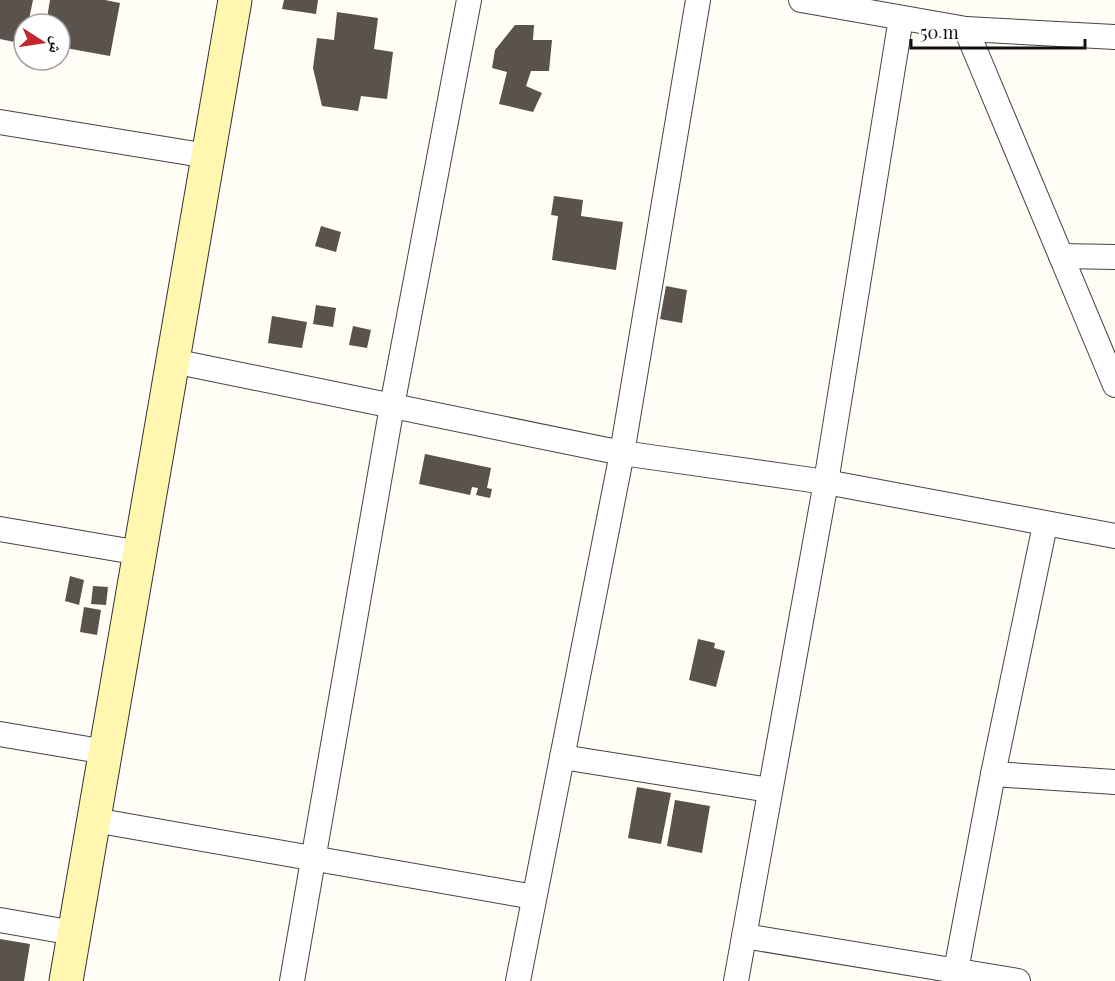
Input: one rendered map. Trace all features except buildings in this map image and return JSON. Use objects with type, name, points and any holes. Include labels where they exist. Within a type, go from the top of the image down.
[{"type":"street","points":[[66,981],[235,0]]},
{"type":"street","points":[[292,981],[392,406],[469,0]]},
{"type":"street","points":[[518,981],[622,453],[698,0]]},
{"type":"street","points":[[801,0],[966,29],[1115,37]]},
{"type":"street","points":[[736,981],[826,482],[901,18]]},
{"type":"street","points":[[966,29],[1115,385]]},
{"type":"street","points":[[0,122],[208,156]]},
{"type":"street","points":[[1061,256],[1115,257]]},
{"type":"street","points":[[173,361],[622,453],[826,482],[1046,525],[1115,536]]},
{"type":"street","points":[[955,977],[993,774],[1046,525]]},
{"type":"street","points":[[0,529],[140,553]]},
{"type":"street","points":[[0,734],[106,752]]},
{"type":"street","points":[[562,757],[771,790]]},
{"type":"street","points":[[993,774],[1115,782]]},
{"type":"street","points":[[94,820],[313,856],[534,897]]},
{"type":"street","points":[[0,920],[74,933]]},
{"type":"street","points":[[744,936],[955,977],[1018,981]]}]
